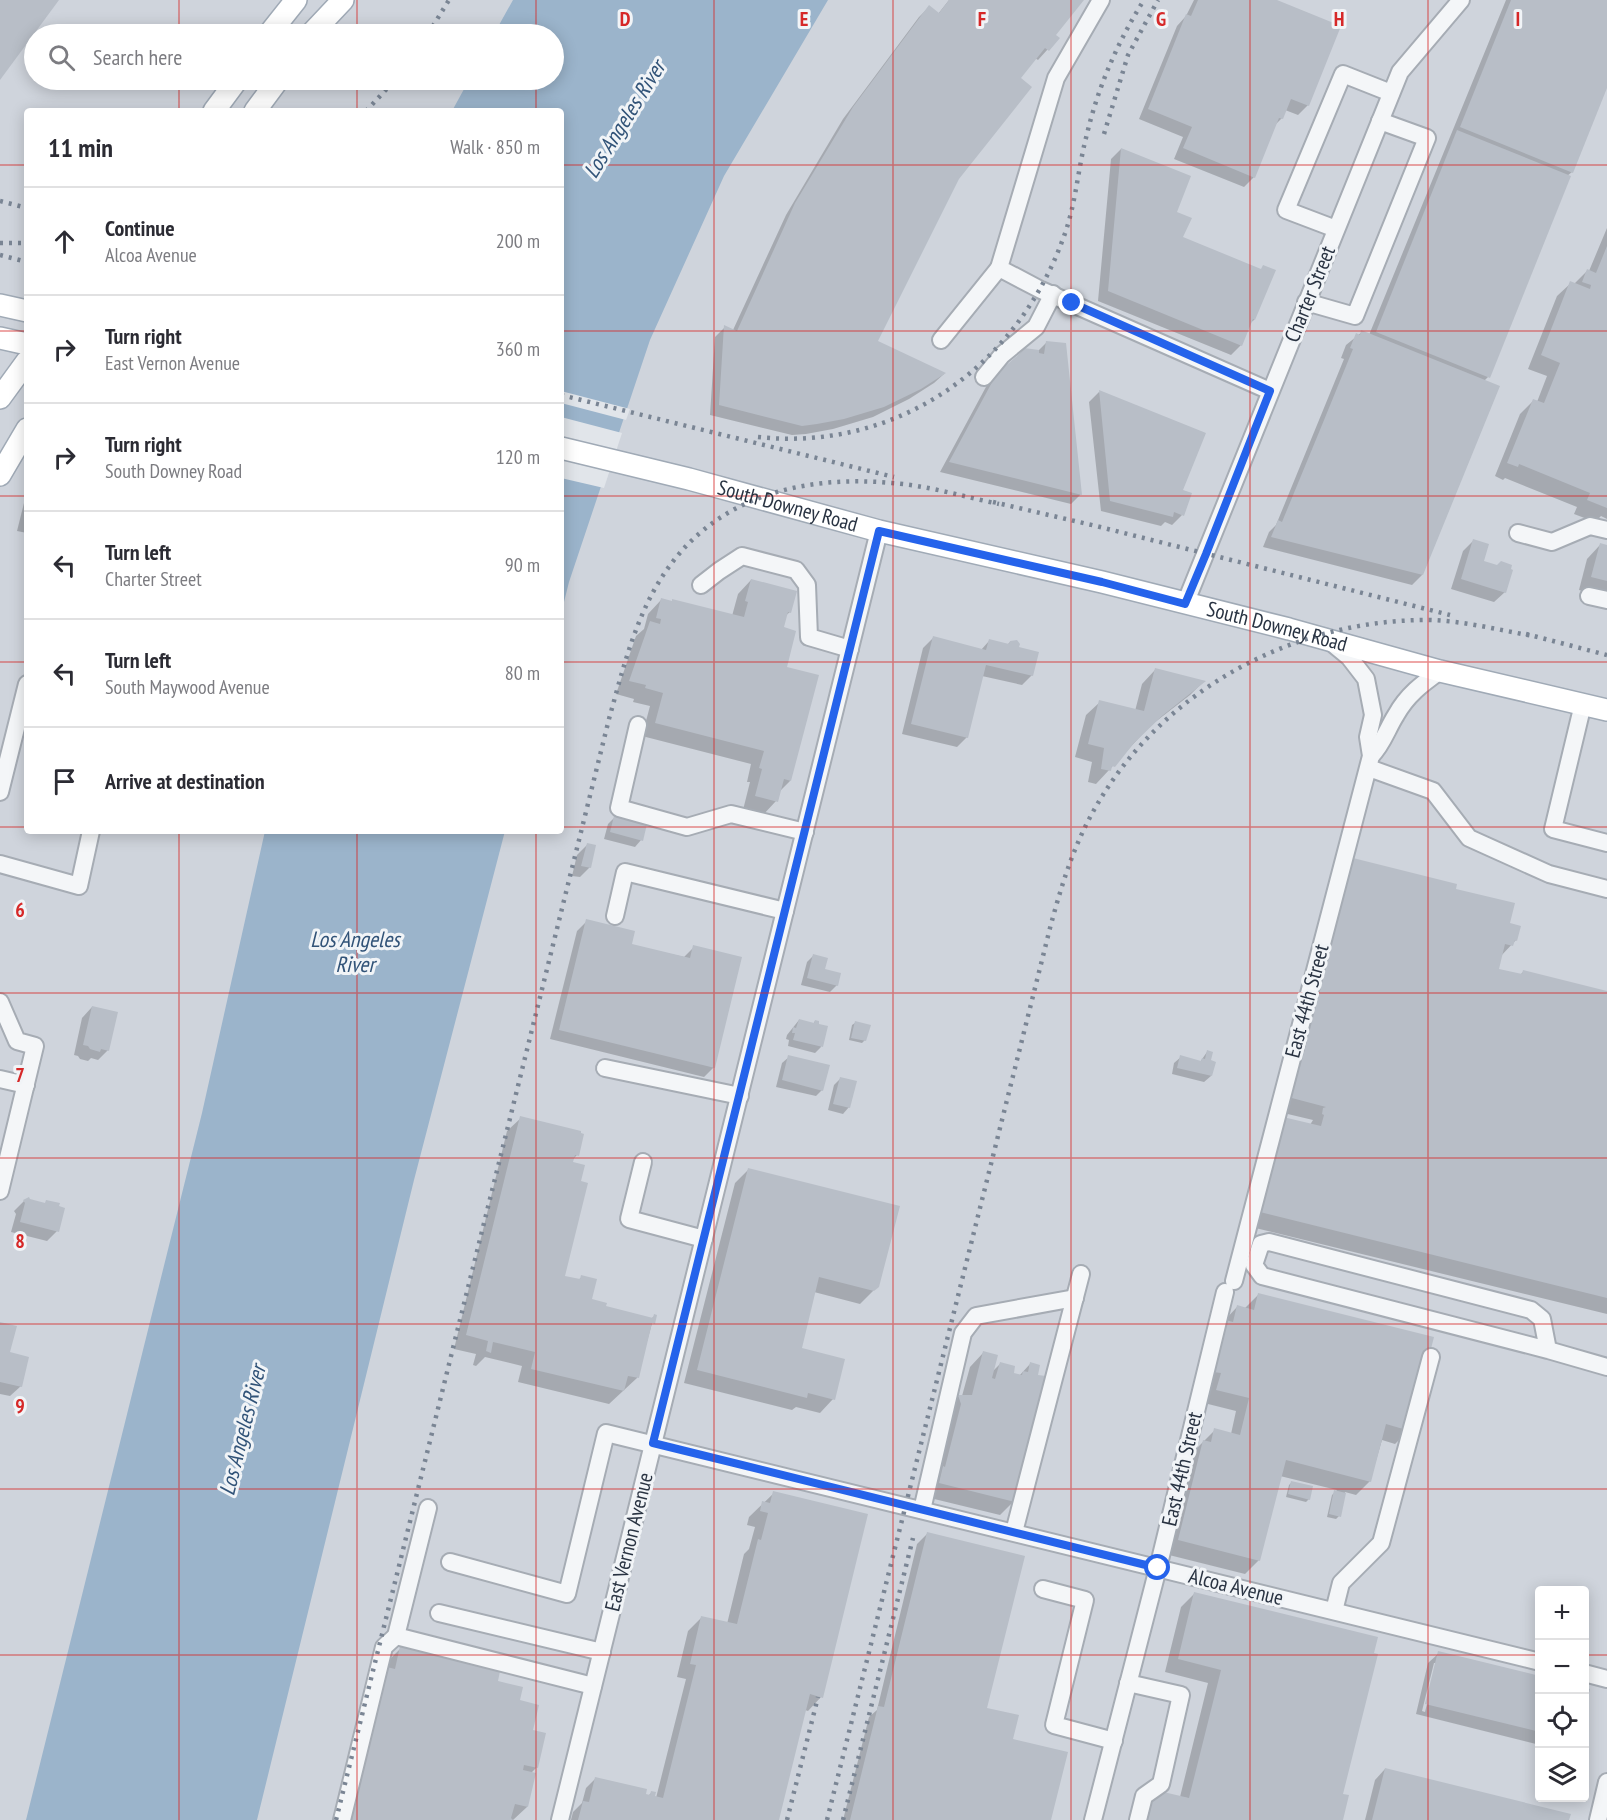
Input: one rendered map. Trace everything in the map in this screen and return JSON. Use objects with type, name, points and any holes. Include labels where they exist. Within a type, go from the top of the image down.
[{"type":"main road","points":[[277,24],[296,0]]},
{"type":"main road","points":[[320,24],[343,0]]},
{"type":"main road","points":[[216,108],[230,90]]},
{"type":"main road","points":[[257,108],[271,90]]},
{"type":"main road","points":[[0,304],[24,310]]},
{"type":"main road","points":[[0,338],[24,343]]},
{"type":"main road","points":[[0,398],[24,365]]},
{"type":"main road","points":[[0,474],[24,434]]},
{"type":"main road","name":"South Downey Road","points":[[564,449],[689,479],[879,531],[1102,582],[1440,671],[1607,710]]},
{"type":"street","points":[[941,340],[999,268],[1056,78],[1101,0]]},
{"type":"street","name":"Charter Street","points":[[1185,604],[1400,72],[1454,5],[1461,0]]},
{"type":"street","points":[[1336,229],[1287,210],[1291,200],[1342,74],[1391,93]]},
{"type":"street","points":[[1306,302],[1355,316],[1427,138],[1380,121]]},
{"type":"street","points":[[999,268],[1028,284],[1270,391]]},
{"type":"street","points":[[984,377],[1002,355],[1036,327],[1053,294]]},
{"type":"street","points":[[1518,533],[1552,542],[1590,526],[1607,530]]},
{"type":"street","name":"East Vernon Avenue","points":[[560,1820],[879,531]]},
{"type":"street","points":[[701,585],[742,556],[796,570],[807,585],[809,638],[850,649]]},
{"type":"street","points":[[1589,596],[1607,600]]},
{"type":"street","name":"East 44th Street","points":[[1093,1820],[1229,1286],[1246,1263],[1370,762],[1368,737],[1373,715],[1366,679],[1349,657],[1329,641]]},
{"type":"street","name":"East 44th Street","points":[[1370,762],[1410,693],[1440,671]]},
{"type":"street","points":[[0,792],[24,696]]},
{"type":"street","points":[[1583,704],[1553,829],[1607,843]]},
{"type":"street","points":[[638,725],[619,808],[687,827],[731,814],[805,832]]},
{"type":"street","points":[[1370,762],[1433,791],[1469,838],[1549,874],[1607,889]]},
{"type":"street","points":[[0,864],[79,886],[90,834]]},
{"type":"street","points":[[615,916],[625,872],[785,911]]},
{"type":"street","points":[[0,1002],[18,1041],[35,1046],[4,1163],[0,1190]]},
{"type":"street","points":[[605,1068],[740,1096]]},
{"type":"street","points":[[0,1079],[26,1085]]},
{"type":"street","points":[[643,1162],[629,1219],[704,1239]]},
{"type":"street","points":[[1548,1350],[1542,1319],[1531,1310],[1269,1242],[1262,1244],[1246,1263],[1262,1276],[1607,1367]]},
{"type":"street","points":[[1014,1532],[1081,1274]]},
{"type":"street","points":[[922,1510],[963,1333],[976,1316],[1075,1298]]},
{"type":"street","points":[[1334,1611],[1341,1583],[1381,1543],[1431,1357]]},
{"type":"street","name":"Alcoa Avenue","points":[[450,1563],[567,1594],[606,1433],[1535,1661]]},
{"type":"street","points":[[342,1820],[384,1647],[396,1636],[428,1508]]},
{"type":"street","points":[[1043,1589],[1085,1600],[1054,1725],[1114,1740]]},
{"type":"street","points":[[438,1613],[602,1652]]},
{"type":"street","points":[[396,1636],[594,1686]]},
{"type":"street","points":[[1589,1674],[1607,1679]]},
{"type":"street","points":[[1128,1683],[1180,1695],[1161,1784],[1144,1796],[1138,1820]]},
{"type":"street","points":[[1598,1820],[1607,1782]]},
{"type":"shaded area","points":[[0,0],[1607,0],[1607,1820],[0,1820]]},
{"type":"water","name":"Los Angeles River","points":[[513,0],[828,0],[724,176],[650,340],[564,602],[564,108],[454,108],[464,90],[564,90],[564,24],[500,24]]},
{"type":"water","name":"Los Angeles River","points":[[264,834],[504,834],[414,1180],[257,1820],[26,1820],[202,1113]]},
{"type":"pier","points":[[564,392],[630,409],[626,420],[564,404]]},
{"type":"pier","points":[[564,418],[622,433],[604,488],[564,479]]},
{"type":"building","points":[[0,0],[59,0],[41,24],[24,24],[24,47],[0,80]]},
{"type":"building","points":[[949,0],[1084,0],[1056,35],[1060,38],[1049,51],[1045,48],[1021,78],[1032,87],[959,179],[878,341],[946,373],[921,389],[884,407],[817,424],[802,426],[719,405],[724,325],[737,331],[795,203],[853,107],[929,5],[939,13]]},
{"type":"building","points":[[1198,0],[1277,0],[1341,26],[1309,106],[1291,99],[1283,119],[1279,118],[1255,178],[1183,148],[1192,127],[1148,109],[1186,14],[1191,16]]},
{"type":"building","points":[[1511,0],[1607,0],[1607,88],[1573,173],[1460,127]]},
{"type":"building","points":[[1457,130],[1571,176],[1490,378],[1376,332]]},
{"type":"building","points":[[1121,148],[1191,176],[1177,212],[1192,218],[1183,237],[1261,269],[1263,265],[1276,270],[1242,346],[1108,291]]},
{"type":"building","points":[[1607,246],[1607,508],[1587,500],[1590,493],[1519,464],[1518,467],[1507,463],[1533,399],[1544,403],[1560,363],[1541,355],[1570,281],[1590,289],[1591,285],[1582,282],[1587,269],[1596,273]]},
{"type":"building","points":[[1361,330],[1500,386],[1423,575],[1271,537],[1278,520],[1282,522],[1353,349],[1350,348],[1356,333],[1360,335]]},
{"type":"building","points":[[1046,341],[1066,343],[1082,495],[949,462],[997,373],[1024,348],[1039,350],[1039,353],[1044,354]]},
{"type":"building","points":[[1099,390],[1206,433],[1183,490],[1192,493],[1184,516],[1174,512],[1173,517],[1110,501]]},
{"type":"building","points":[[1473,539],[1489,544],[1484,561],[1497,565],[1501,561],[1512,565],[1513,570],[1506,593],[1461,579]]},
{"type":"building","points":[[1600,543],[1607,545],[1607,581],[1591,577]]},
{"type":"building","points":[[751,579],[797,591],[791,613],[788,612],[784,627],[796,631],[787,667],[819,675],[791,781],[784,779],[778,802],[755,796],[764,751],[655,723],[663,693],[645,688],[646,685],[629,681],[650,621],[660,624],[661,619],[656,618],[661,598],[744,617],[748,602],[745,601]]},
{"type":"building","points":[[933,636],[986,650],[989,639],[1009,644],[1010,641],[1017,640],[1019,647],[1039,652],[1033,676],[986,665],[968,738],[911,724]]},
{"type":"building","points":[[1155,668],[1206,681],[1162,716],[1134,743],[1115,767],[1112,766],[1111,771],[1101,769],[1104,748],[1088,744],[1099,700],[1144,711]]},
{"type":"building","points":[[614,816],[647,824],[643,841],[610,832]]},
{"type":"building","points":[[587,843],[596,845],[591,868],[581,866]]},
{"type":"building","points":[[1349,857],[1457,884],[1456,889],[1515,903],[1510,923],[1521,926],[1517,941],[1515,940],[1513,946],[1505,944],[1499,969],[1522,974],[1523,970],[1607,991],[1607,1298],[1260,1212],[1283,1117],[1321,1126],[1324,1115],[1322,1114],[1323,1108],[1326,1107],[1288,1097]]},
{"type":"building","points":[[586,919],[635,931],[632,944],[690,958],[693,945],[742,957],[715,1068],[559,1030]]},
{"type":"building","points":[[813,954],[828,958],[825,969],[841,973],[838,986],[807,978]]},
{"type":"building","points":[[92,1006],[118,1012],[109,1051],[101,1049],[100,1052],[83,1045]]},
{"type":"building","points":[[799,1019],[814,1023],[815,1020],[819,1021],[819,1024],[828,1026],[823,1047],[793,1040],[795,1033],[792,1033],[793,1027],[796,1028]]},
{"type":"building","points":[[855,1021],[871,1025],[866,1041],[851,1038]]},
{"type":"building","points":[[1207,1050],[1213,1052],[1211,1060],[1216,1062],[1212,1076],[1177,1068],[1180,1055],[1201,1061],[1202,1058],[1205,1059]]},
{"type":"building","points":[[788,1055],[830,1065],[823,1091],[782,1080]]},
{"type":"building","points":[[840,1077],[857,1081],[850,1108],[833,1104]]},
{"type":"building","points":[[520,1116],[581,1131],[584,1134],[579,1156],[575,1155],[573,1162],[585,1165],[581,1181],[588,1183],[565,1276],[580,1279],[581,1275],[597,1279],[592,1299],[607,1303],[606,1306],[653,1318],[654,1314],[657,1315],[655,1324],[652,1323],[639,1378],[628,1376],[624,1391],[531,1369],[535,1352],[493,1342],[491,1353],[486,1351],[488,1341],[466,1335]]},
{"type":"building","points":[[748,1168],[900,1206],[879,1287],[874,1291],[819,1277],[802,1348],[845,1359],[835,1400],[808,1393],[807,1398],[697,1370]]},
{"type":"building","points":[[29,1197],[45,1203],[46,1200],[60,1203],[59,1206],[65,1208],[59,1232],[20,1222],[25,1203],[23,1200]]},
{"type":"building","points":[[1258,1293],[1434,1337],[1410,1431],[1386,1424],[1371,1482],[1286,1460],[1260,1561],[1178,1540],[1203,1440],[1211,1442],[1214,1428],[1240,1435],[1249,1398],[1216,1390],[1221,1373],[1213,1372],[1226,1320],[1233,1322],[1237,1305],[1254,1310]]},
{"type":"building","points":[[0,1322],[17,1326],[10,1352],[29,1357],[22,1387],[0,1382]]},
{"type":"building","points":[[983,1351],[998,1355],[992,1378],[995,1379],[1000,1362],[1015,1366],[1014,1373],[1022,1375],[1023,1371],[1028,1372],[1030,1362],[1040,1365],[1038,1375],[1046,1376],[1015,1502],[939,1483],[961,1404],[958,1395],[972,1395]]},
{"type":"building","points":[[1291,1481],[1313,1486],[1310,1500],[1288,1494]]},
{"type":"building","points":[[1334,1490],[1346,1493],[1341,1517],[1329,1514]]},
{"type":"building","points":[[773,1491],[868,1514],[823,1698],[810,1694],[779,1820],[578,1820],[583,1801],[589,1802],[595,1777],[647,1789],[646,1794],[650,1795],[651,1791],[656,1792],[655,1796],[663,1798],[696,1665],[690,1664],[701,1616],[737,1624],[758,1539],[761,1540],[768,1513],[760,1511],[762,1501],[770,1503]]},
{"type":"building","points":[[927,1532],[1025,1556],[987,1708],[1019,1715],[1013,1739],[1068,1752],[1051,1820],[850,1820],[878,1706],[884,1707]]},
{"type":"building","points":[[1194,1592],[1378,1637],[1374,1653],[1378,1654],[1343,1794],[1349,1795],[1343,1820],[1141,1820],[1155,1790],[1189,1798],[1221,1670],[1178,1659]]},
{"type":"building","points":[[400,1646],[500,1671],[498,1681],[523,1687],[520,1700],[539,1705],[533,1730],[546,1733],[538,1768],[524,1765],[523,1770],[536,1773],[528,1807],[515,1804],[511,1818],[513,1820],[346,1820],[383,1666],[395,1669]]},
{"type":"building","points":[[1438,1651],[1535,1675],[1535,1731],[1425,1704]]},
{"type":"building","points":[[1385,1768],[1571,1814],[1569,1820],[1372,1820]]},
{"type":"railway","points":[[434,24],[449,0]]},
{"type":"railway","points":[[758,437],[809,438],[858,430],[904,414],[946,391],[984,361],[1016,324],[1043,283],[1064,236],[1097,99],[1117,48],[1144,0]]},
{"type":"railway","points":[[1104,134],[1128,55],[1158,0]]},
{"type":"railway","points":[[369,108],[386,90]]},
{"type":"railway","points":[[0,201],[24,207]]},
{"type":"railway","points":[[0,243],[24,243]]},
{"type":"railway","points":[[0,255],[24,261]]},
{"type":"railway","points":[[564,396],[894,477]]},
{"type":"railway","points":[[336,1820],[609,719],[632,642],[646,605],[666,571],[687,545],[711,524],[737,508],[796,487],[859,481],[892,483],[918,486],[999,504]]},
{"type":"railway","points":[[993,502],[1450,615]]},
{"type":"railway","points":[[827,1820],[1050,928],[1068,867],[1094,810],[1122,767],[1156,730],[1194,697],[1236,670],[1282,648],[1330,632],[1379,623],[1430,620],[1469,624],[1533,636]]},
{"type":"railway","points":[[1526,634],[1607,655]]},
{"type":"railway","points":[[843,1820],[913,1538]]},
{"type":"railway","points":[[787,1820],[818,1697]]},
{"type":"route","points":[[1072,303],[1270,391],[1185,604],[1102,582],[879,531],[653,1443],[1158,1568]]}]
